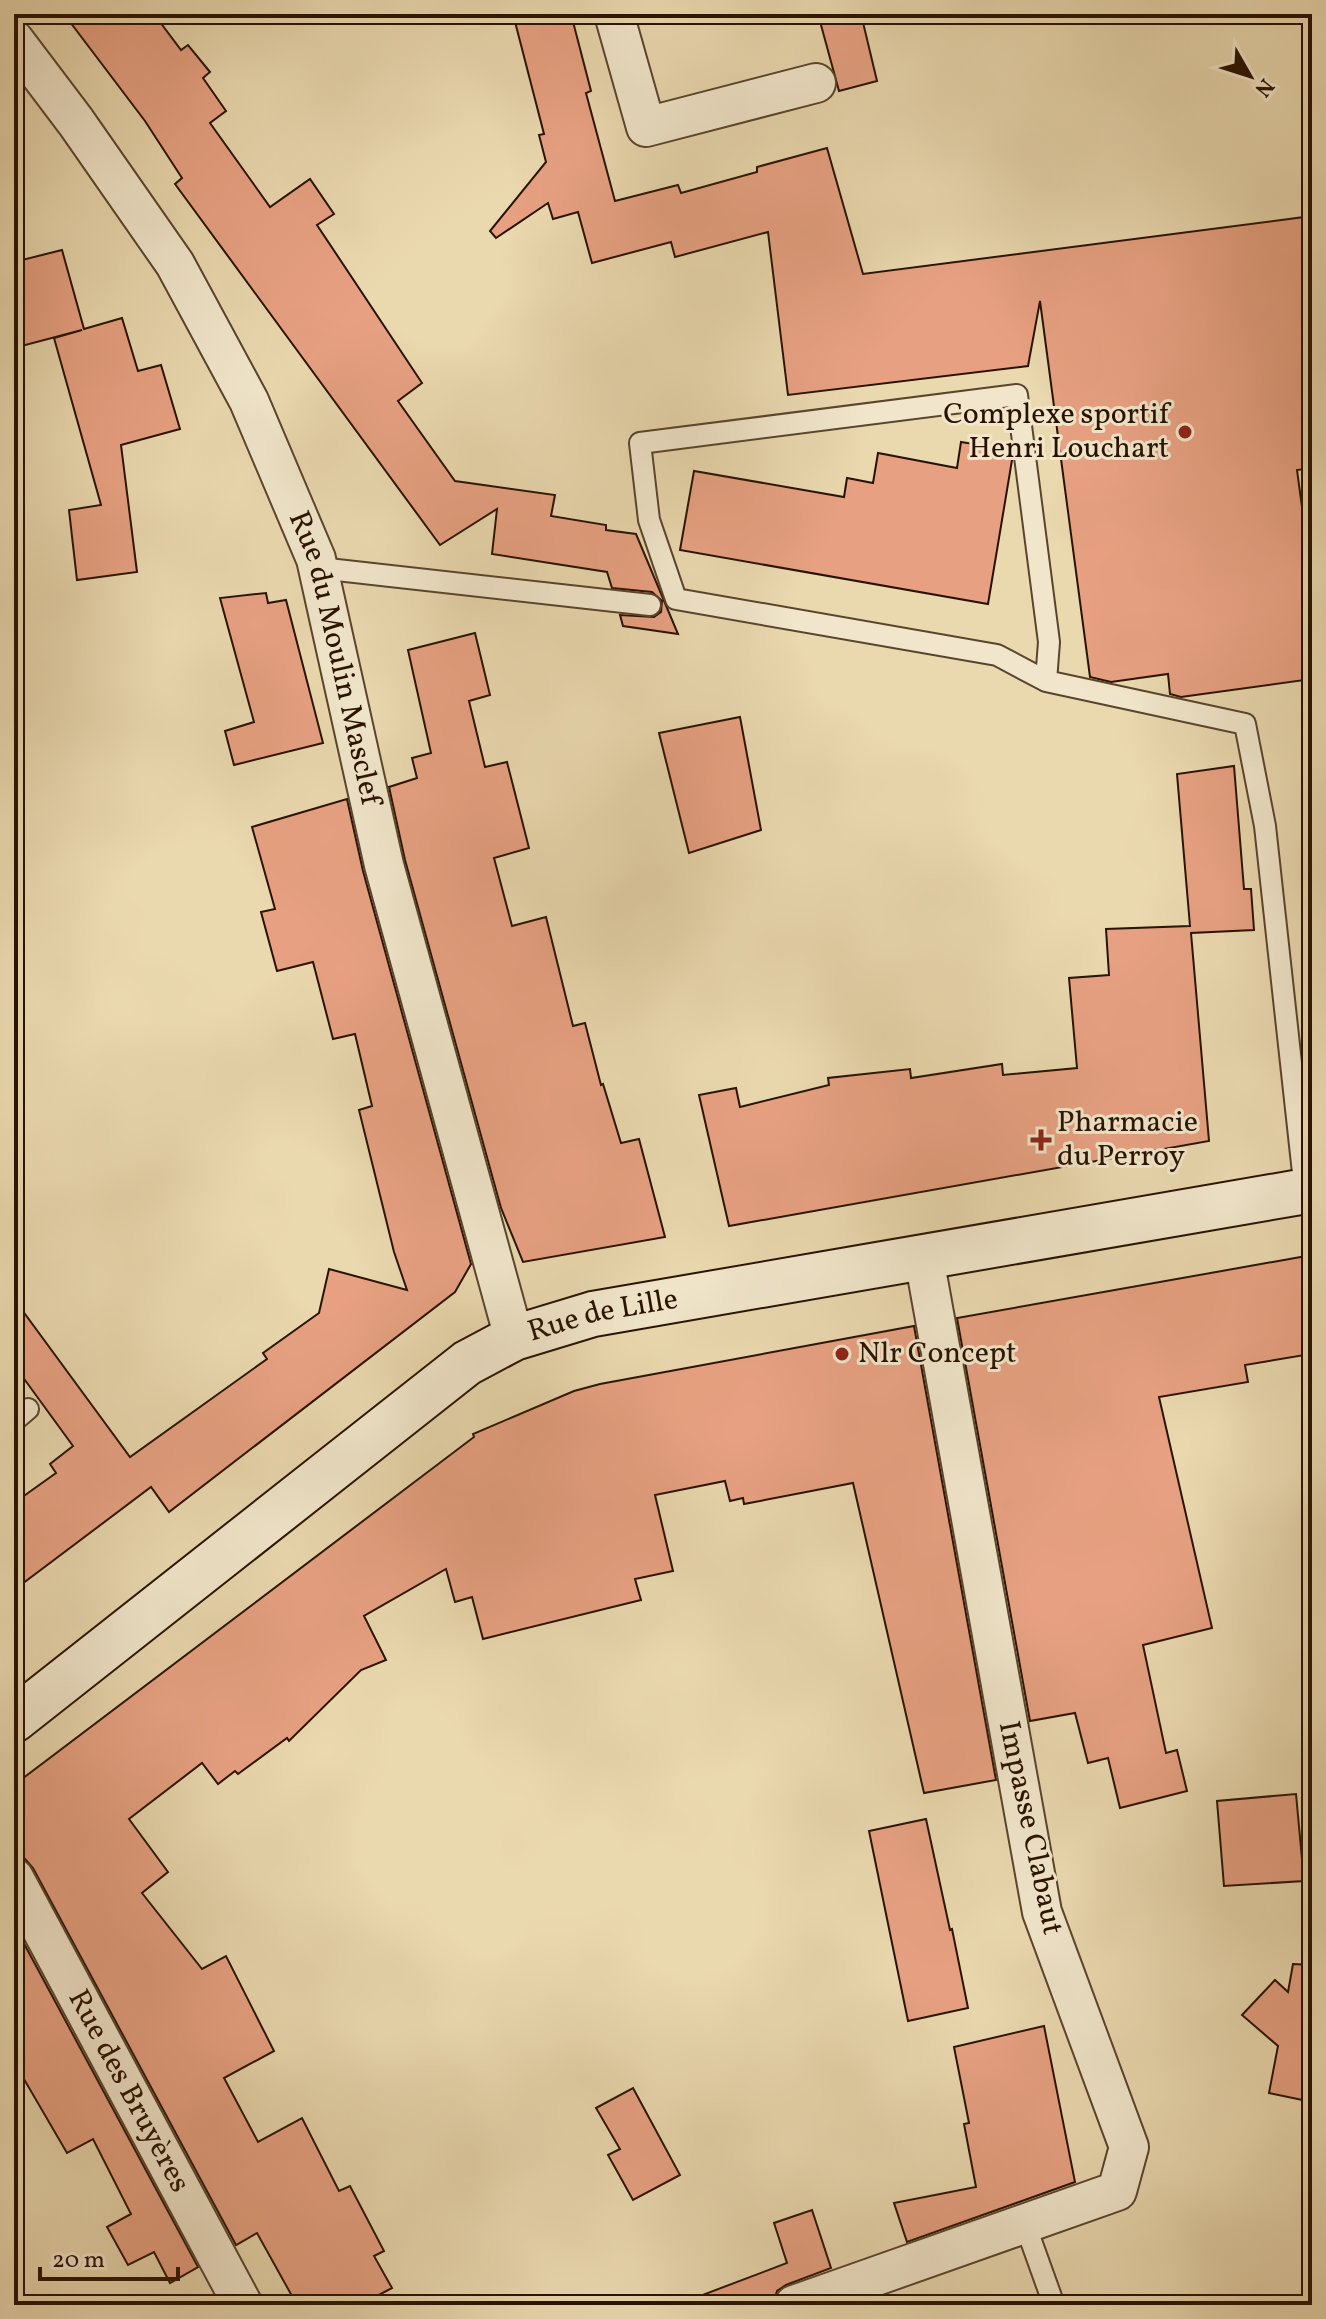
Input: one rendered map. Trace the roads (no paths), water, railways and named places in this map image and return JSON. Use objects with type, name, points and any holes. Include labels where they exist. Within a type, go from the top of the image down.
[{"type":"main road","name":"Rue de Lille","points":[[14,1720],[467,1363],[514,1338],[593,1314],[1309,1190]]},
{"type":"street","points":[[614,14],[646,127],[816,83]]},
{"type":"street","name":"Rue du Moulin Masclef","points":[[14,40],[76,122],[175,264],[249,401],[319,568],[384,865],[514,1338]]},
{"type":"street","name":"Impasse Clabaut","points":[[794,2305],[1117,2191],[1129,2147],[1042,1912],[924,1258]]},
{"type":"street","name":"Rue des Bruyères","points":[[14,1878],[243,2305]]},
{"type":"lane","points":[[1046,681],[1049,642],[1017,395],[640,443],[649,520],[676,599],[997,655],[1046,681],[1245,724],[1265,826],[1309,1190]]},
{"type":"lane","points":[[319,568],[650,605]]},
{"type":"lane","points":[[1025,2224],[1054,2305]]},
{"type":"place","name":"Complexe sportif Henri Louchart","points":[[1185,432]]},
{"type":"place","name":"Pharmacie du Perroy","points":[[1041,1140]]},
{"type":"place","name":"Nlr Concept","points":[[842,1354]]}]
